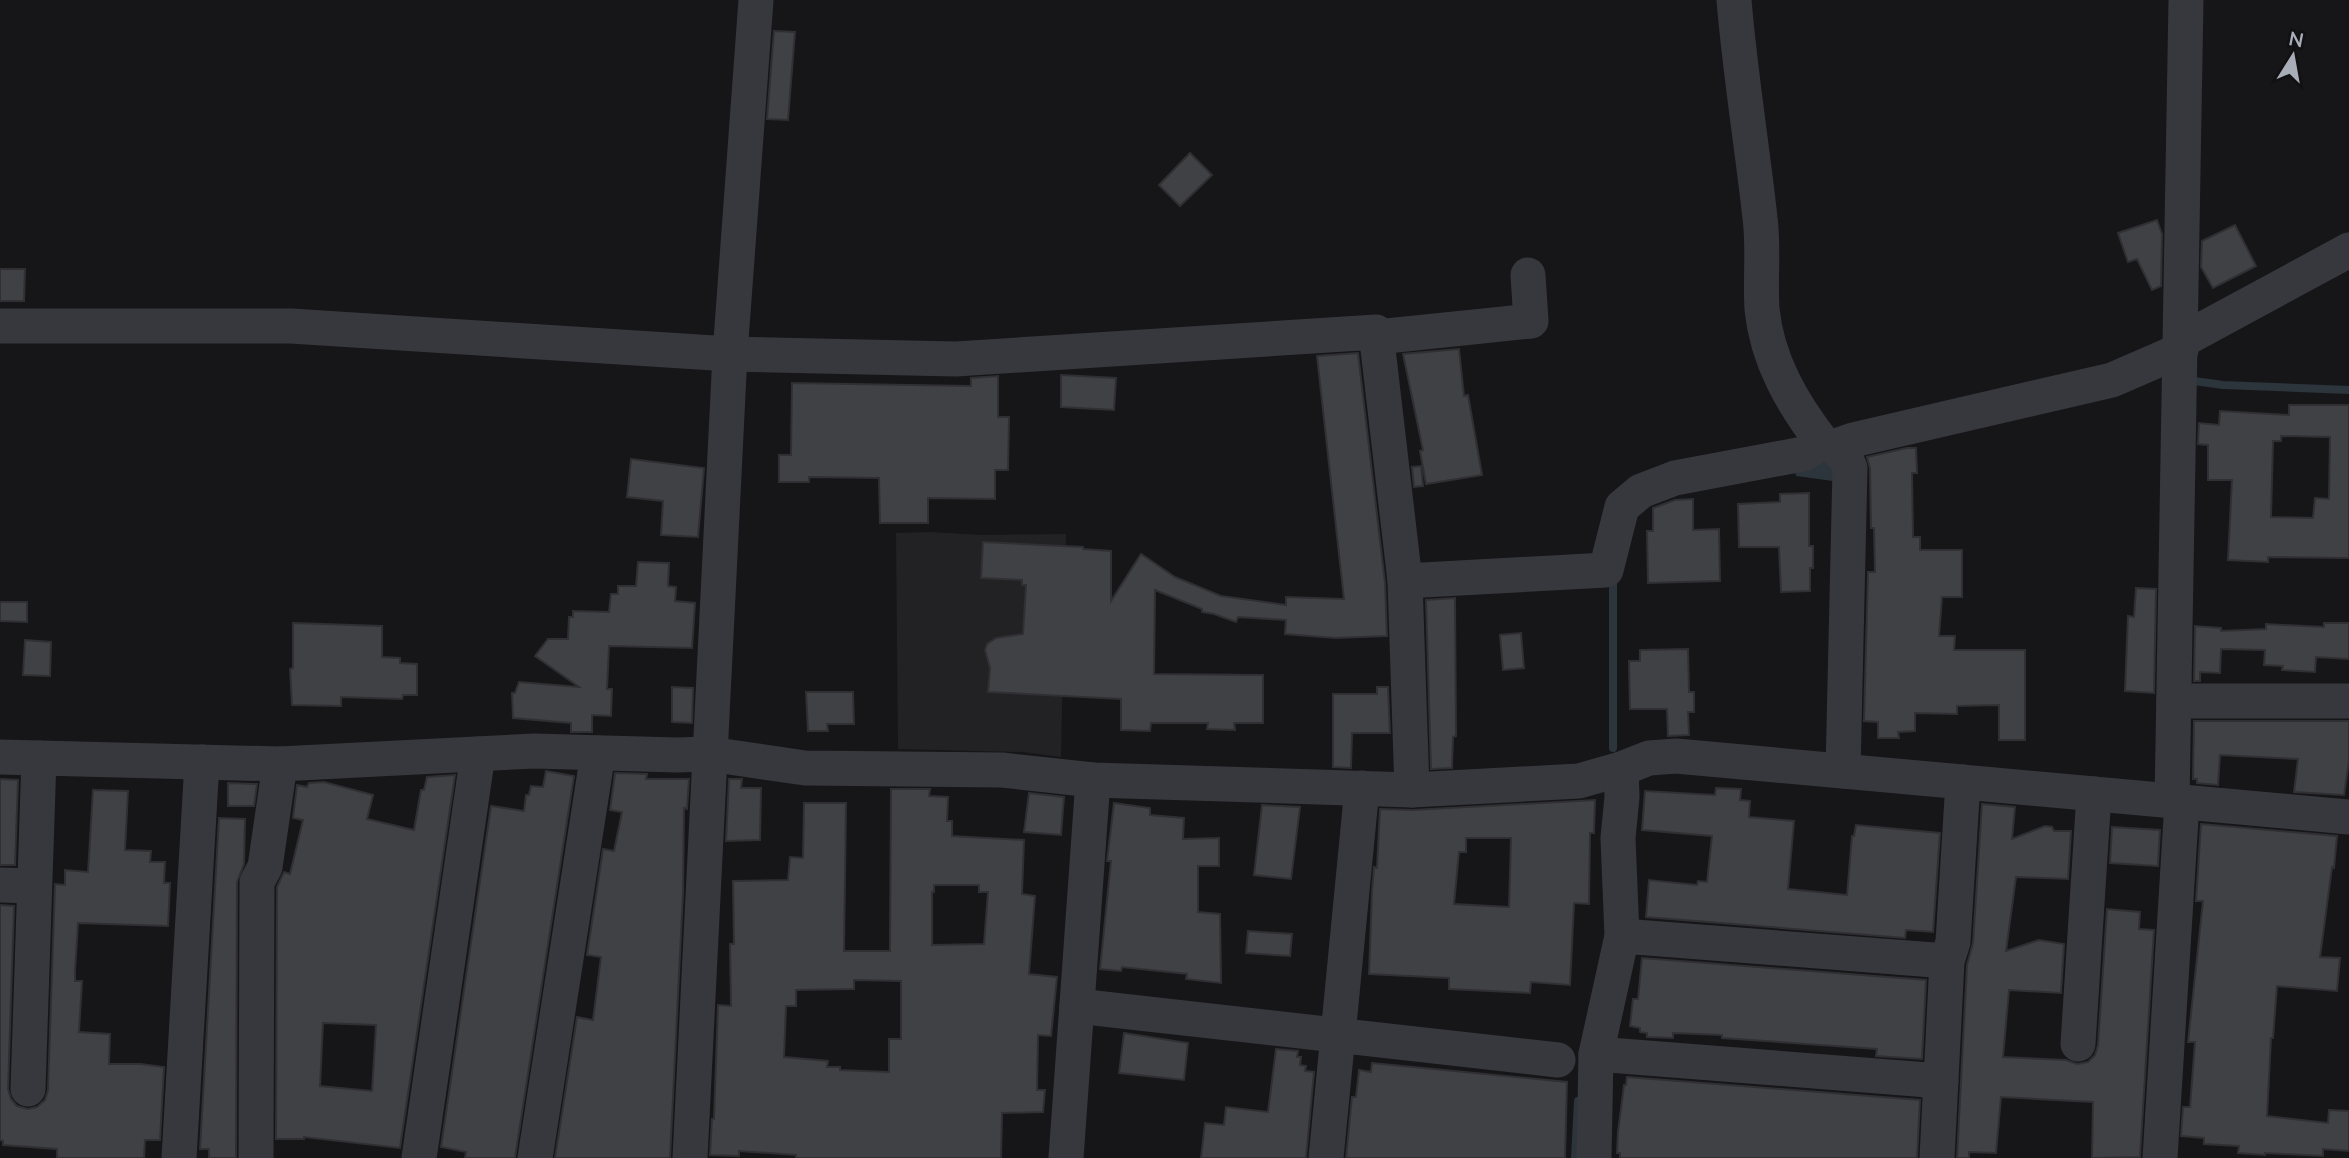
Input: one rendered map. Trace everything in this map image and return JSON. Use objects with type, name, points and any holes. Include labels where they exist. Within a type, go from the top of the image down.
[{"type":"street","points":[[690,1158],[730,354],[756,0]]},
{"type":"street","points":[[1734,0],[1761,222],[1762,309],[1769,344],[1784,385],[1802,415],[1827,450],[1850,468],[1843,771]]},
{"type":"street","points":[[2160,1158],[2177,802],[2174,701],[2186,0]]},
{"type":"street","points":[[1405,581],[1606,570],[1622,508],[1641,491],[1675,478],[1827,450],[1853,440],[2181,363],[2349,250]]},
{"type":"street","points":[[1377,337],[1531,321],[1528,275]]},
{"type":"street","points":[[0,326],[291,326],[730,354],[956,359],[1376,332],[1405,581],[1412,790]]},
{"type":"street","points":[[2174,701],[2349,701]]},
{"type":"street","points":[[0,757],[280,764],[534,751],[709,754],[805,768],[1002,770],[1093,780],[1412,790],[1579,780],[1649,758],[1676,756],[2349,817]]},
{"type":"street","points":[[535,1158],[598,753]]},
{"type":"street","points":[[419,1158],[478,754]]},
{"type":"street","points":[[28,1089],[39,758]]},
{"type":"street","points":[[179,1158],[202,762]]},
{"type":"street","points":[[256,1158],[257,882],[265,867],[280,764]]},
{"type":"street","points":[[1594,1158],[1596,1054],[1622,936],[1618,838],[1622,797],[1621,769]]},
{"type":"street","points":[[1066,1158],[1093,780]]},
{"type":"street","points":[[1937,1158],[1947,961],[1953,942],[1963,782]]},
{"type":"street","points":[[1326,1158],[1362,788]]},
{"type":"street","points":[[2078,1044],[2094,794]]},
{"type":"street","points":[[0,885],[34,886]]},
{"type":"street","points":[[1622,936],[1947,961]]},
{"type":"street","points":[[1077,1006],[1558,1060]]},
{"type":"street","points":[[1596,1054],[1941,1081]]},
{"type":"shaded area","points":[[1806,462],[1839,463],[1833,481],[1796,476],[1794,466]]},
{"type":"shaded area","points":[[896,533],[980,535],[1066,534],[1061,757],[1023,752],[898,749]]},
{"type":"building","points":[[774,31],[795,32],[788,120],[767,119]]},
{"type":"building","points":[[1190,153],[1212,175],[1180,206],[1159,185]]},
{"type":"building","points":[[2157,220],[2162,234],[2161,286],[2152,290],[2137,259],[2128,262],[2118,233]]},
{"type":"building","points":[[2235,225],[2256,266],[2213,288],[2201,267],[2202,241]]},
{"type":"building","points":[[0,269],[25,269],[24,301],[0,301]]},
{"type":"building","points":[[1459,349],[1464,396],[1468,395],[1482,475],[1426,484],[1420,451],[1423,450],[1403,354]]},
{"type":"building","points":[[1358,353],[1385,583],[1387,636],[1335,638],[1285,634],[1286,620],[1238,617],[1236,622],[1202,612],[1202,609],[1155,590],[1154,674],[1263,675],[1263,723],[1234,723],[1235,730],[1207,729],[1208,723],[1151,723],[1150,731],[1121,730],[1121,699],[988,692],[990,668],[985,650],[987,644],[996,638],[1023,634],[1026,585],[1022,585],[1022,580],[981,578],[983,542],[1111,551],[1111,601],[1141,554],[1175,577],[1221,596],[1286,605],[1286,597],[1344,599],[1317,356]]},
{"type":"building","points":[[1061,375],[1116,378],[1114,410],[1061,407]]},
{"type":"building","points":[[998,376],[998,417],[1009,417],[1008,470],[995,470],[995,499],[928,498],[928,523],[880,523],[879,478],[809,477],[809,482],[779,482],[779,455],[791,455],[792,383],[971,386],[971,378]]},
{"type":"building","points":[[2289,405],[2349,405],[2349,558],[2268,557],[2268,562],[2228,560],[2232,480],[2208,480],[2208,445],[2198,444],[2199,423],[2219,425],[2220,411],[2289,415]],"holes":[[[2281,436],[2330,437],[2329,499],[2315,498],[2313,518],[2271,517],[2273,441],[2281,441]]]},
{"type":"building","points":[[1916,448],[1917,473],[1912,473],[1913,537],[1920,537],[1920,550],[1962,550],[1962,597],[1942,597],[1939,636],[1955,636],[1954,650],[2025,650],[2025,740],[1999,740],[1999,705],[1957,706],[1957,714],[1915,713],[1915,731],[1898,732],[1899,738],[1878,738],[1878,722],[1864,721],[1868,572],[1875,572],[1870,468],[1867,457]]},
{"type":"building","points":[[631,459],[704,468],[698,537],[661,535],[663,501],[627,497]]},
{"type":"building","points":[[1421,466],[1423,486],[1414,487],[1412,467]]},
{"type":"building","points":[[1809,493],[1809,546],[1813,546],[1810,591],[1781,592],[1779,547],[1739,547],[1738,504],[1780,502],[1780,494]]},
{"type":"building","points":[[1693,499],[1693,530],[1719,529],[1720,581],[1648,583],[1647,531],[1653,531],[1653,508],[1675,500]]},
{"type":"building","points":[[638,562],[669,563],[668,586],[676,587],[675,601],[695,603],[692,648],[609,646],[607,689],[612,689],[611,716],[592,715],[592,732],[571,732],[571,723],[513,718],[512,693],[515,693],[519,682],[579,687],[535,656],[548,639],[568,639],[569,617],[573,617],[573,611],[609,612],[611,594],[618,594],[618,586],[636,586]]},
{"type":"building","points":[[2136,588],[2156,589],[2154,693],[2125,691],[2128,616],[2134,617]]},
{"type":"building","points":[[1455,598],[1456,736],[1453,737],[1452,768],[1431,769],[1426,600]]},
{"type":"building","points":[[0,602],[27,602],[27,622],[0,621]]},
{"type":"building","points":[[293,623],[382,626],[382,657],[400,658],[400,663],[417,664],[417,695],[403,695],[402,699],[341,697],[341,706],[292,705],[290,669],[293,668]]},
{"type":"building","points":[[2324,623],[2349,623],[2349,659],[2316,657],[2315,672],[2282,670],[2283,666],[2264,665],[2265,650],[2221,649],[2220,673],[2200,672],[2200,681],[2194,681],[2195,626],[2221,628],[2221,631],[2266,629],[2266,624],[2324,627]]},
{"type":"building","points":[[1521,633],[1524,668],[1503,670],[1500,635]]},
{"type":"building","points":[[25,640],[51,642],[50,676],[23,675]]},
{"type":"building","points":[[1688,649],[1689,692],[1694,692],[1694,712],[1688,712],[1689,735],[1668,736],[1667,709],[1630,709],[1629,661],[1640,661],[1640,650]]},
{"type":"building","points":[[672,687],[693,688],[692,723],[672,722]]},
{"type":"building","points":[[1377,687],[1388,687],[1390,733],[1352,733],[1351,768],[1333,767],[1333,694],[1377,694]]},
{"type":"building","points":[[806,692],[853,692],[854,724],[827,724],[828,731],[808,731]]},
{"type":"building","points":[[2194,721],[2349,721],[2349,761],[2344,795],[2294,792],[2298,759],[2220,755],[2218,785],[2197,783],[2197,779],[2193,779]]},
{"type":"building","points":[[546,771],[574,776],[515,1158],[465,1158],[466,1152],[441,1147],[491,806],[524,811],[526,795],[529,795],[531,786],[543,787]]},
{"type":"building","points":[[615,773],[647,774],[646,779],[689,779],[687,809],[684,808],[683,893],[670,1158],[555,1158],[577,1017],[593,1020],[601,957],[587,955],[603,849],[614,851],[622,812],[610,810]]},
{"type":"building","points":[[455,775],[400,1148],[304,1137],[276,1139],[277,887],[284,872],[290,874],[303,820],[293,818],[297,785],[307,787],[309,783],[324,782],[373,795],[367,819],[414,830],[421,790],[424,790],[427,777]],"holes":[[[323,1023],[376,1025],[372,1091],[320,1086]]]},
{"type":"building","points":[[0,779],[18,780],[15,865],[0,865]]},
{"type":"building","points":[[729,779],[742,779],[741,788],[761,788],[760,840],[726,841]]},
{"type":"building","points":[[228,783],[257,784],[254,806],[228,806]]},
{"type":"building","points":[[1716,788],[1741,789],[1740,800],[1750,801],[1749,817],[1794,821],[1788,889],[1847,895],[1852,836],[1856,825],[1940,833],[1933,932],[1906,930],[1905,938],[1646,917],[1649,880],[1697,885],[1698,881],[1707,882],[1712,836],[1642,830],[1645,791],[1715,795]]},
{"type":"building","points":[[891,789],[930,789],[929,796],[948,797],[947,821],[952,821],[952,836],[1024,840],[1022,894],[1035,896],[1029,974],[1057,977],[1051,1036],[1038,1035],[1037,1090],[1045,1090],[1043,1112],[1002,1113],[1001,1158],[796,1158],[796,1155],[739,1151],[739,1156],[710,1155],[718,1005],[731,1006],[733,881],[788,880],[790,857],[803,858],[804,803],[846,803],[844,951],[890,951]],"holes":[[[934,885],[979,885],[979,892],[988,892],[984,944],[932,945]],[[854,980],[901,981],[901,1039],[889,1039],[889,1072],[840,1070],[840,1067],[827,1067],[828,1061],[784,1057],[786,1006],[796,1006],[796,990],[854,989]]]},
{"type":"building","points":[[93,790],[128,791],[125,850],[151,851],[150,862],[165,862],[164,883],[170,883],[168,926],[78,923],[75,981],[82,981],[79,1032],[110,1034],[109,1064],[164,1067],[160,1140],[145,1140],[144,1158],[57,1158],[57,1149],[3,1145],[0,1140],[0,905],[14,906],[8,1089],[17,1106],[28,1109],[37,1107],[45,1100],[48,1090],[55,884],[65,885],[65,870],[88,872]]},
{"type":"building","points":[[1029,793],[1064,797],[1061,835],[1024,832]]},
{"type":"building","points":[[1595,800],[1594,833],[1590,833],[1589,904],[1574,903],[1570,985],[1531,982],[1530,993],[1449,989],[1449,978],[1369,974],[1372,891],[1374,867],[1377,868],[1380,809],[1413,810]],"holes":[[[1466,838],[1511,838],[1509,907],[1454,904],[1459,852],[1466,852]]]},
{"type":"building","points":[[1114,803],[1150,808],[1150,815],[1184,818],[1183,839],[1219,838],[1219,866],[1198,866],[1198,912],[1220,914],[1221,983],[1186,979],[1187,974],[1122,967],[1121,971],[1100,969],[1111,861],[1107,861]]},
{"type":"building","points":[[1982,804],[2015,807],[2012,839],[2045,826],[2052,827],[2054,831],[2071,831],[2068,879],[2016,877],[2006,951],[2039,940],[2064,944],[2061,993],[2009,990],[2003,1057],[2066,1060],[2077,1064],[2088,1062],[2095,1055],[2098,1045],[2107,909],[2140,912],[2139,929],[2154,930],[2140,1157],[2092,1158],[2093,1102],[2001,1097],[1996,1153],[1969,1152],[1969,1158],[1957,1158],[1967,965],[1973,943]]},
{"type":"building","points":[[1262,805],[1300,807],[1291,879],[1254,875]]},
{"type":"building","points":[[219,818],[245,819],[244,864],[237,882],[236,1158],[209,1158],[209,1149],[200,1149]]},
{"type":"building","points":[[2201,824],[2337,836],[2320,957],[2340,958],[2337,991],[2277,986],[2267,1116],[2328,1123],[2329,1110],[2349,1111],[2349,1151],[2323,1149],[2323,1156],[2238,1153],[2239,1146],[2204,1144],[2204,1138],[2181,1136],[2183,1107],[2190,1107],[2195,1042],[2188,1042],[2203,901],[2196,901]]},
{"type":"building","points":[[2112,827],[2160,830],[2158,866],[2110,863]]},
{"type":"building","points":[[1248,931],[1292,934],[1290,956],[1246,953]]},
{"type":"building","points":[[1642,958],[1926,980],[1922,1059],[1876,1056],[1877,1049],[1722,1038],[1722,1035],[1673,1033],[1673,1038],[1647,1037],[1647,1033],[1640,1032],[1640,1028],[1630,1026],[1633,999],[1638,999]]},
{"type":"building","points":[[1124,1033],[1188,1043],[1184,1080],[1119,1073]]},
{"type":"building","points":[[1276,1049],[1298,1051],[1297,1057],[1301,1057],[1300,1065],[1306,1066],[1305,1071],[1314,1072],[1306,1158],[1201,1158],[1205,1123],[1224,1125],[1226,1107],[1268,1112]]},
{"type":"building","points":[[1372,1063],[1567,1082],[1565,1158],[1346,1158],[1352,1097],[1356,1097],[1359,1070],[1371,1072]]},
{"type":"building","points":[[1627,1077],[1920,1100],[1917,1158],[1620,1158],[1620,1153],[1617,1153],[1618,1132]]},
{"type":"waterway","points":[[2187,380],[2223,385],[2349,390]]},
{"type":"waterway","points":[[1613,577],[1613,748]]},
{"type":"waterway","points":[[1575,1158],[1578,1101]]}]
